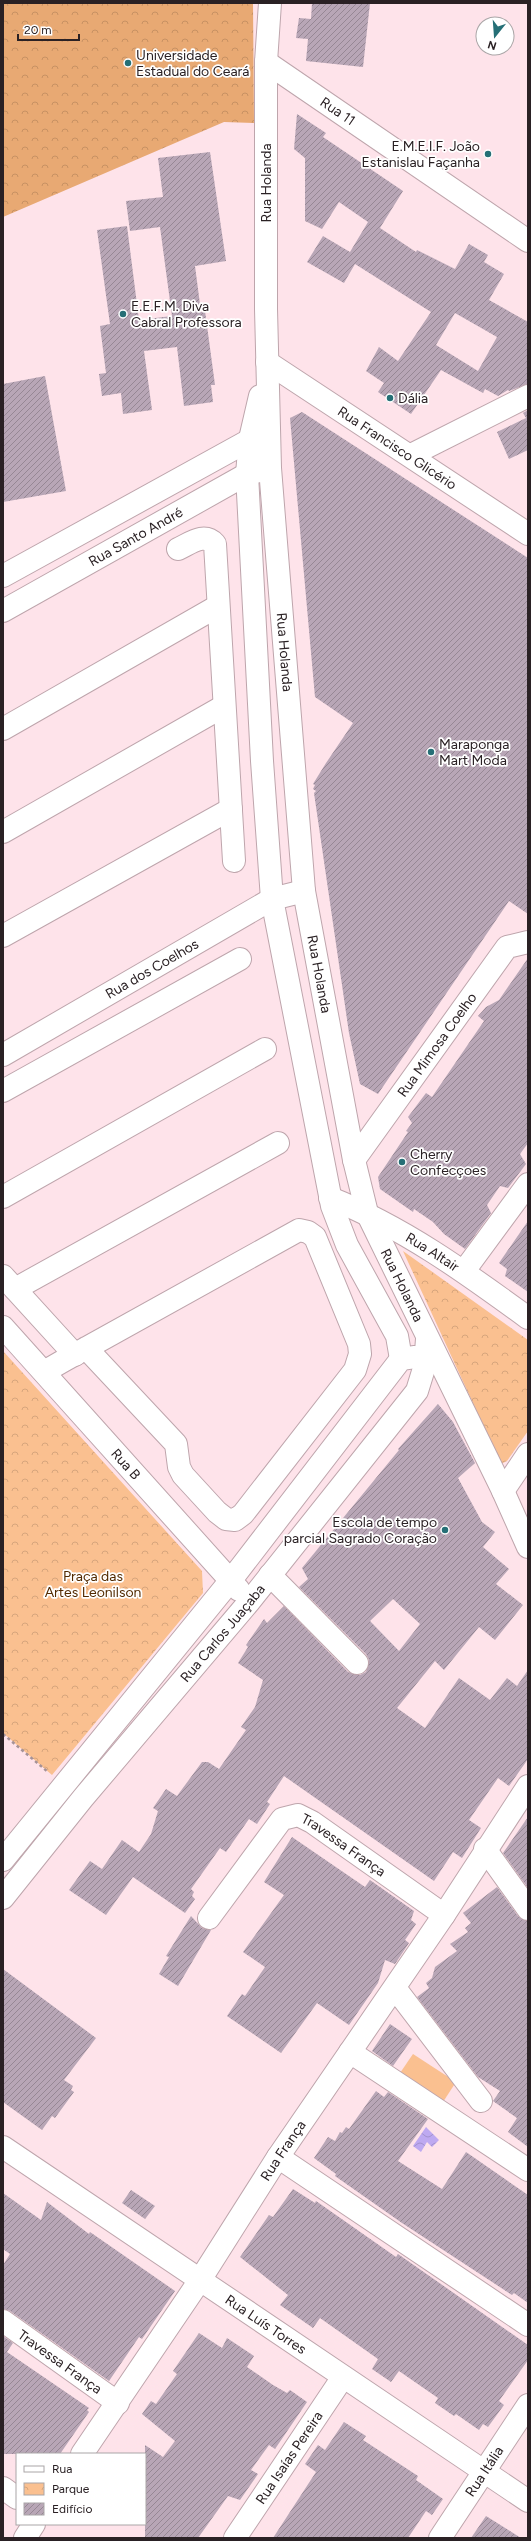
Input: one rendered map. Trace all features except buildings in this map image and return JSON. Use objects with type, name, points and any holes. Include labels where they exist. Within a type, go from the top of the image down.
[{"type":"street","name":"Rua Holanda","points":[[270,3],[266,62],[267,362],[260,434],[247,474],[262,761],[272,900],[330,1198],[347,1245],[397,1336],[401,1359]]},
{"type":"street","name":"Rua 11","points":[[266,62],[528,241]]},
{"type":"street","name":"Rua Francisco Glicério","points":[[267,362],[411,455],[528,534]]},
{"type":"street","points":[[411,455],[528,396]]},
{"type":"street","name":"Rua Holanda","points":[[260,434],[270,468],[304,891],[354,1160],[367,1213],[431,1354],[503,1490],[528,1547]]},
{"type":"street","points":[[3,576],[260,434]]},
{"type":"street","name":"Rua Santo André","points":[[3,611],[247,474],[270,468]]},
{"type":"street","points":[[178,549],[203,538],[210,539],[215,544],[234,861]]},
{"type":"street","points":[[3,729],[218,606]]},
{"type":"street","points":[[3,832],[224,706]]},
{"type":"street","points":[[3,936],[231,810]]},
{"type":"street","name":"Rua dos Coelhos","points":[[3,1056],[272,900],[304,891]]},
{"type":"street","name":"Rua Mimosa Coelho","points":[[354,1160],[507,947],[528,942]]},
{"type":"street","points":[[3,1091],[240,959]]},
{"type":"street","points":[[3,1197],[265,1049]]},
{"type":"street","points":[[44,1372],[80,1351],[299,1230],[308,1232],[315,1237],[359,1344],[360,1354],[355,1370],[243,1514],[236,1520],[226,1519],[217,1512],[183,1475],[179,1467],[176,1444],[80,1351],[9,1283],[278,1143]]},
{"type":"street","points":[[464,1271],[528,1184]]},
{"type":"street","name":"Rua Altair","points":[[330,1198],[367,1213],[411,1237],[464,1271],[528,1318]]},
{"type":"street","name":"Rua B","points":[[3,1327],[231,1580],[249,1602]]},
{"type":"street","points":[[401,1359],[431,1354]]},
{"type":"street","name":"Rua Carlos Juaçaba","points":[[3,1898],[83,1798],[249,1602],[417,1391],[431,1354]]},
{"type":"street","name":"Rua Carlos Juaçaba","points":[[3,1860],[231,1580],[401,1359]]},
{"type":"street","points":[[503,1490],[528,1454]]},
{"type":"street","points":[[270,1575],[356,1663]]},
{"type":"street","name":"Rua França","points":[[83,2453],[200,2280],[278,2157],[395,1988],[444,1915],[485,1849],[528,1786]]},
{"type":"street","name":"Travessa França","points":[[209,1918],[282,1819],[298,1815],[312,1822],[444,1915]]},
{"type":"street","points":[[485,1849],[528,1909]]},
{"type":"street","points":[[395,1988],[481,2101]]},
{"type":"street","points":[[350,2052],[528,2170]]},
{"type":"street","name":"Rua Luís Torres","points":[[3,2147],[482,2472],[528,2501]]},
{"type":"street","points":[[278,2157],[528,2325]]},
{"type":"street","name":"Travessa França","points":[[3,2321],[118,2403]]},
{"type":"street","name":"Rua Isaías Pereira","points":[[235,2538],[343,2377]]},
{"type":"street","name":"Rua Itália","points":[[440,2538],[476,2486],[482,2472],[528,2405]]},
{"type":"street","points":[[3,2488],[16,2497]]},
{"type":"street","points":[[25,2538],[33,2525]]},
{"type":"green space","name":"Universidade Estadual do Ceará","points":[[3,3],[253,3],[254,123],[224,122],[3,217]]},
{"type":"green space","points":[[403,1251],[528,1340],[528,1431],[507,1461],[503,1463],[500,1462]]},
{"type":"green space","name":"Praça das Artes Leonilson","points":[[3,1351],[202,1571],[203,1593],[52,1775],[3,1733]]},
{"type":"green space","points":[[413,2054],[456,2082],[443,2102],[400,2073]]},
{"type":"water","points":[[426,2127],[439,2140],[432,2147],[427,2142],[421,2152],[413,2146]]},
{"type":"place","name":"Universidade Estadual do Ceará","points":[[128,63]]},
{"type":"place","name":"E.M.E.I.F. João Estanislau Façanha","points":[[488,154]]},
{"type":"place","name":"E.E.F.M. Diva Cabral Professora","points":[[123,314]]},
{"type":"place","name":"Dália","points":[[390,398]]},
{"type":"place","name":"Maraponga Mart Moda","points":[[431,752]]},
{"type":"place","name":"Cherry Confecçoes","points":[[402,1162]]},
{"type":"place","name":"Escola de tempo parcial Sagrado Coração","points":[[445,1530]]}]
